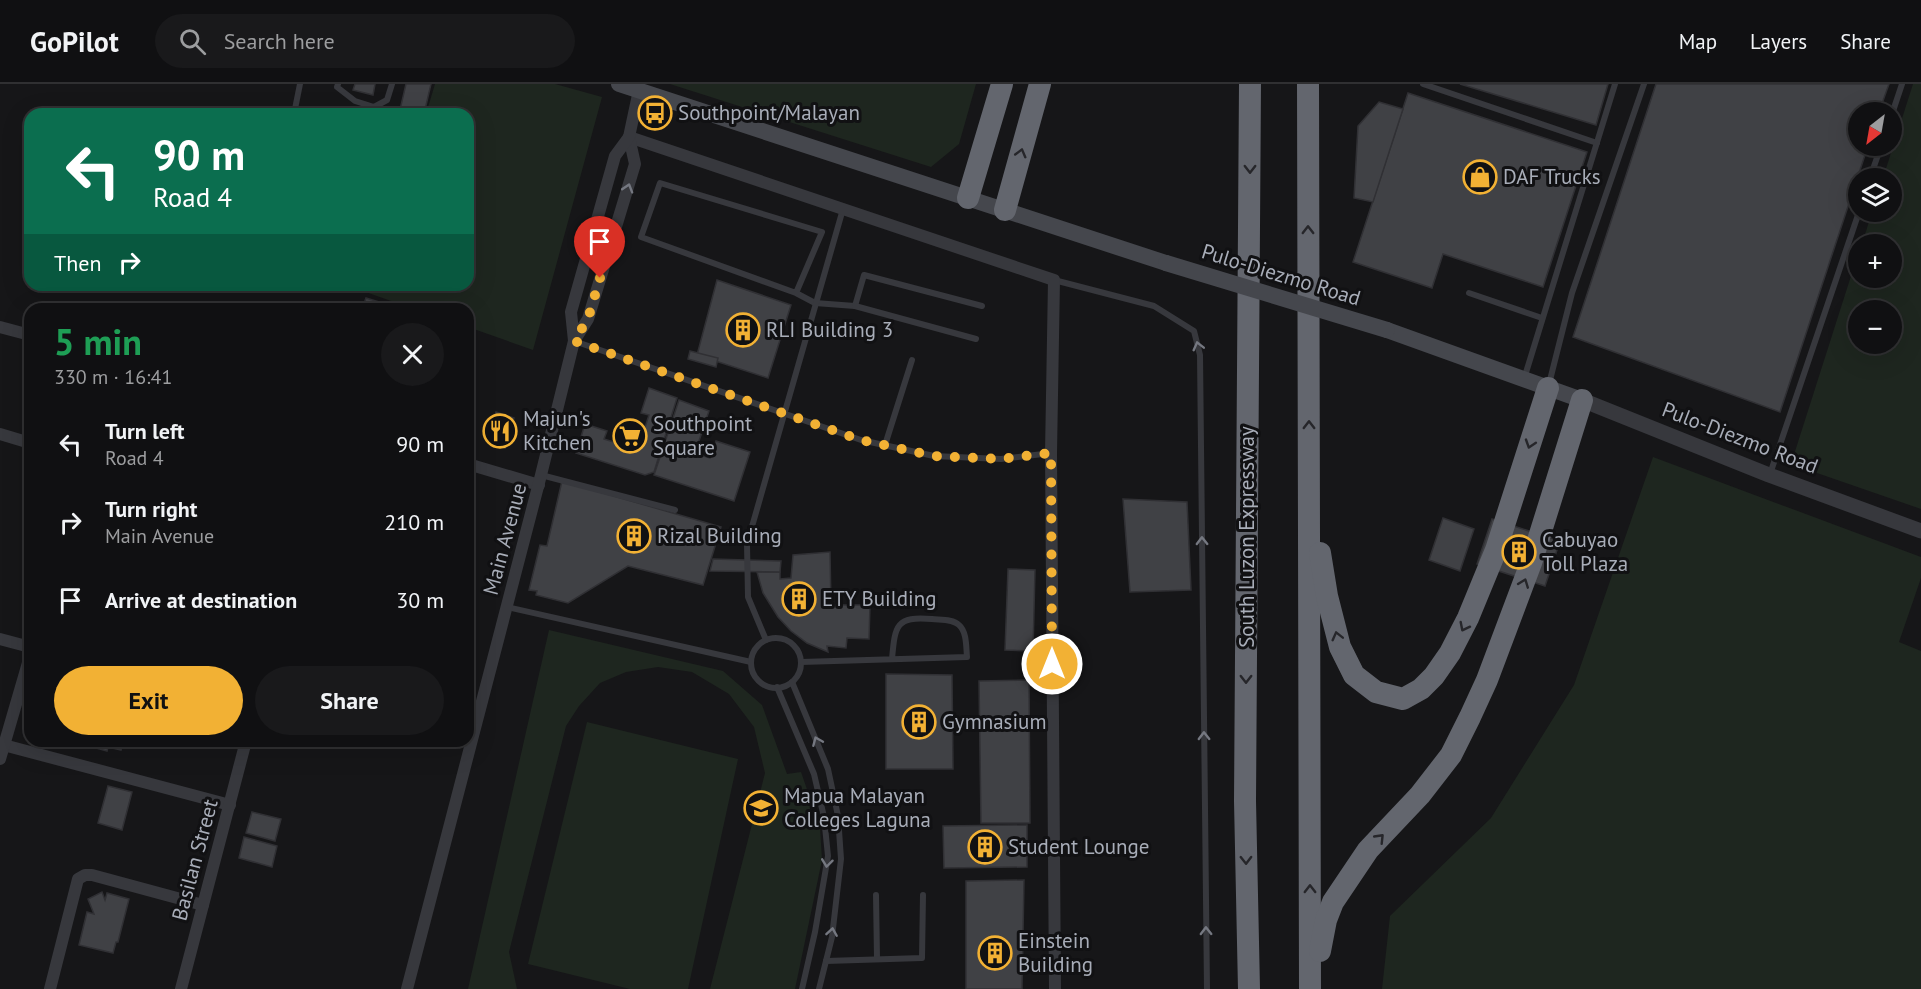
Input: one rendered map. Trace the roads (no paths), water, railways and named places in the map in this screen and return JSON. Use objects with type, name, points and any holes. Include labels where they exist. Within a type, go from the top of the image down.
[{"type":"highway","points":[[968,198],[1002,84]]},
{"type":"highway","points":[[1005,210],[1040,84]]},
{"type":"highway","name":"South Luzon Expressway","points":[[1249,84],[1245,789],[1249,989]]},
{"type":"highway","points":[[1308,84],[1312,989]]},
{"type":"highway","points":[[1309,483],[1327,596],[1340,647],[1354,675],[1376,692],[1403,699],[1421,689],[1434,676],[1450,653],[1468,618],[1496,550],[1548,388]]},
{"type":"highway","points":[[1312,989],[1326,920],[1333,902],[1368,850],[1420,795],[1451,755],[1487,680],[1531,563],[1582,399]]},
{"type":"main road","name":"Pulo-Diezmo Road","points":[[620,84],[1166,263],[1387,330],[1582,399]]},
{"type":"street","name":"Main Avenue","points":[[574,341],[571,312],[615,156],[629,137],[639,90]]},
{"type":"street","name":"Main Avenue","points":[[474,733],[574,341],[588,319],[635,164],[629,137]]},
{"type":"street","points":[[629,137],[1054,280],[1051,453],[1055,989]]},
{"type":"street","points":[[0,327],[24,333]]},
{"type":"street","name":"Pulo-Diezmo Road","points":[[1582,399],[1769,474],[1921,531]]},
{"type":"street","points":[[0,434],[24,441]]},
{"type":"street","points":[[474,466],[540,480]]},
{"type":"street","points":[[0,639],[24,645]]},
{"type":"street","points":[[0,759],[2,745],[24,675]]},
{"type":"street","points":[[2,745],[230,805]]},
{"type":"street","name":"Basilan Street","points":[[181,989],[244,747]]},
{"type":"street","name":"Main Avenue","points":[[407,989],[470,747]]},
{"type":"street","points":[[50,989],[78,879],[85,875],[203,905]]},
{"type":"lane","points":[[295,108],[300,84]]},
{"type":"lane","points":[[338,84],[337,87],[355,101],[374,107],[387,100],[392,84]]},
{"type":"lane","points":[[1424,84],[1597,143]]},
{"type":"lane","points":[[1524,379],[1616,84]]},
{"type":"lane","points":[[1548,388],[1572,293],[1644,84]]},
{"type":"lane","points":[[1896,102],[1902,84]]},
{"type":"lane","points":[[796,293],[822,232],[660,183],[641,237],[796,293],[815,303],[855,306],[976,339]]},
{"type":"lane","points":[[766,640],[748,597],[747,544],[843,209]]},
{"type":"lane","points":[[1769,474],[1856,222]]},
{"type":"lane","points":[[855,306],[864,275],[982,306]]},
{"type":"lane","points":[[1054,280],[1154,306],[1194,331],[1200,355],[1207,989]]},
{"type":"lane","points":[[1469,293],[1542,318]]},
{"type":"lane","points":[[574,341],[861,440],[885,446],[934,456],[1000,459],[1051,453]]},
{"type":"lane","points":[[885,446],[912,360]]},
{"type":"lane","points":[[540,480],[675,510]]},
{"type":"lane","points":[[507,607],[752,662]]},
{"type":"lane","points":[[801,662],[967,657],[965,634],[959,625],[949,620],[912,618],[900,624],[894,637],[892,659]]},
{"type":"lane","points":[[782,638],[796,647],[801,662],[797,676],[785,686],[777,687],[762,683],[752,670],[756,649],[766,640],[782,638]]},
{"type":"lane","points":[[792,682],[828,769],[838,816],[841,859],[832,937],[819,989]]},
{"type":"lane","points":[[777,687],[814,774],[824,817],[828,856],[815,932],[802,989]]},
{"type":"lane","points":[[876,895],[878,958]]},
{"type":"lane","points":[[826,961],[922,958],[923,895]]},
{"type":"place","name":"Southpoint/Malayan","points":[[655,113]]},
{"type":"place","name":"DAF Trucks","points":[[1480,177]]},
{"type":"place","name":"RLI Building 3","points":[[743,330]]},
{"type":"place","name":"Majun's Kitchen","points":[[500,431]]},
{"type":"place","name":"Southpoint Square","points":[[630,436]]},
{"type":"place","name":"Rizal Building","points":[[634,536]]},
{"type":"place","name":"Cabuyao Toll Plaza","points":[[1519,552]]},
{"type":"place","name":"ETY Building","points":[[799,599]]},
{"type":"place","name":"Gymnasium","points":[[919,722]]},
{"type":"place","name":"Mapua Malayan Colleges Laguna","points":[[761,808]]},
{"type":"place","name":"Student Lounge","points":[[985,847]]},
{"type":"place","name":"Einstein Building","points":[[995,953]]}]
